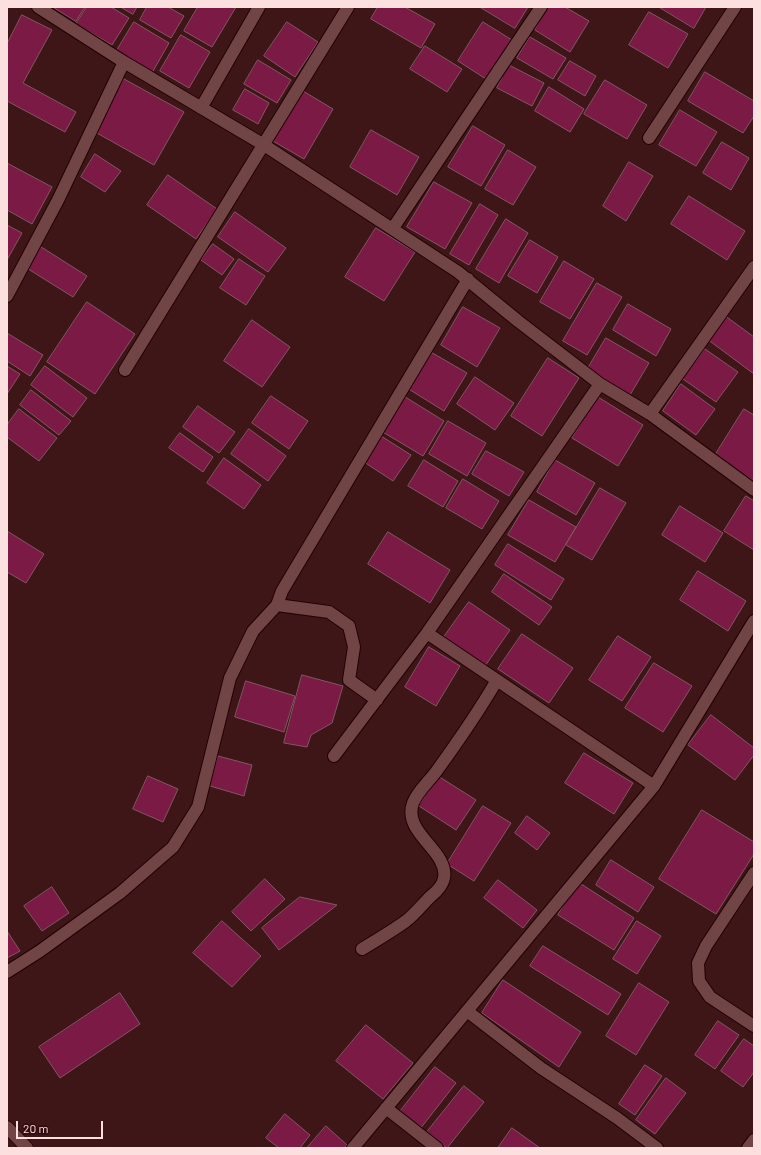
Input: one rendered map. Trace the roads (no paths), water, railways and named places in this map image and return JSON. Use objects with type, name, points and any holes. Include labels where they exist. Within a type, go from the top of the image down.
[{"type":"street","points":[[38,7],[124,62],[264,145],[468,279],[518,321],[600,384],[650,414],[754,490]]},
{"type":"street","points":[[201,108],[259,7]]},
{"type":"street","points":[[125,370],[348,7]]},
{"type":"street","points":[[392,228],[541,7]]},
{"type":"street","points":[[649,138],[735,7]]},
{"type":"street","points":[[7,296],[58,200],[124,62]]},
{"type":"street","points":[[650,414],[754,267]]},
{"type":"street","points":[[7,972],[40,951],[120,893],[173,847],[198,807],[230,678],[253,631],[276,605],[282,591],[468,279]]},
{"type":"street","points":[[334,756],[427,633],[600,384]]},
{"type":"street","points":[[276,605],[329,612],[349,626],[354,647],[349,680],[377,700]]},
{"type":"street","points":[[353,1148],[654,786],[754,621]]},
{"type":"street","points":[[427,633],[654,786]]},
{"type":"street","points":[[362,949],[407,920],[437,890],[444,880],[444,870],[434,851],[416,830],[411,814],[413,804],[418,794],[437,771],[474,719],[497,680]]},
{"type":"street","points":[[754,873],[706,946],[698,963],[699,981],[710,997],[754,1026]]},
{"type":"street","points":[[467,1011],[541,1068],[617,1118],[656,1148]]},
{"type":"street","points":[[386,1108],[437,1148]]},
{"type":"street","points":[[7,1127],[27,1148]]},
{"type":"street","points":[[748,1148],[754,1140]]}]
